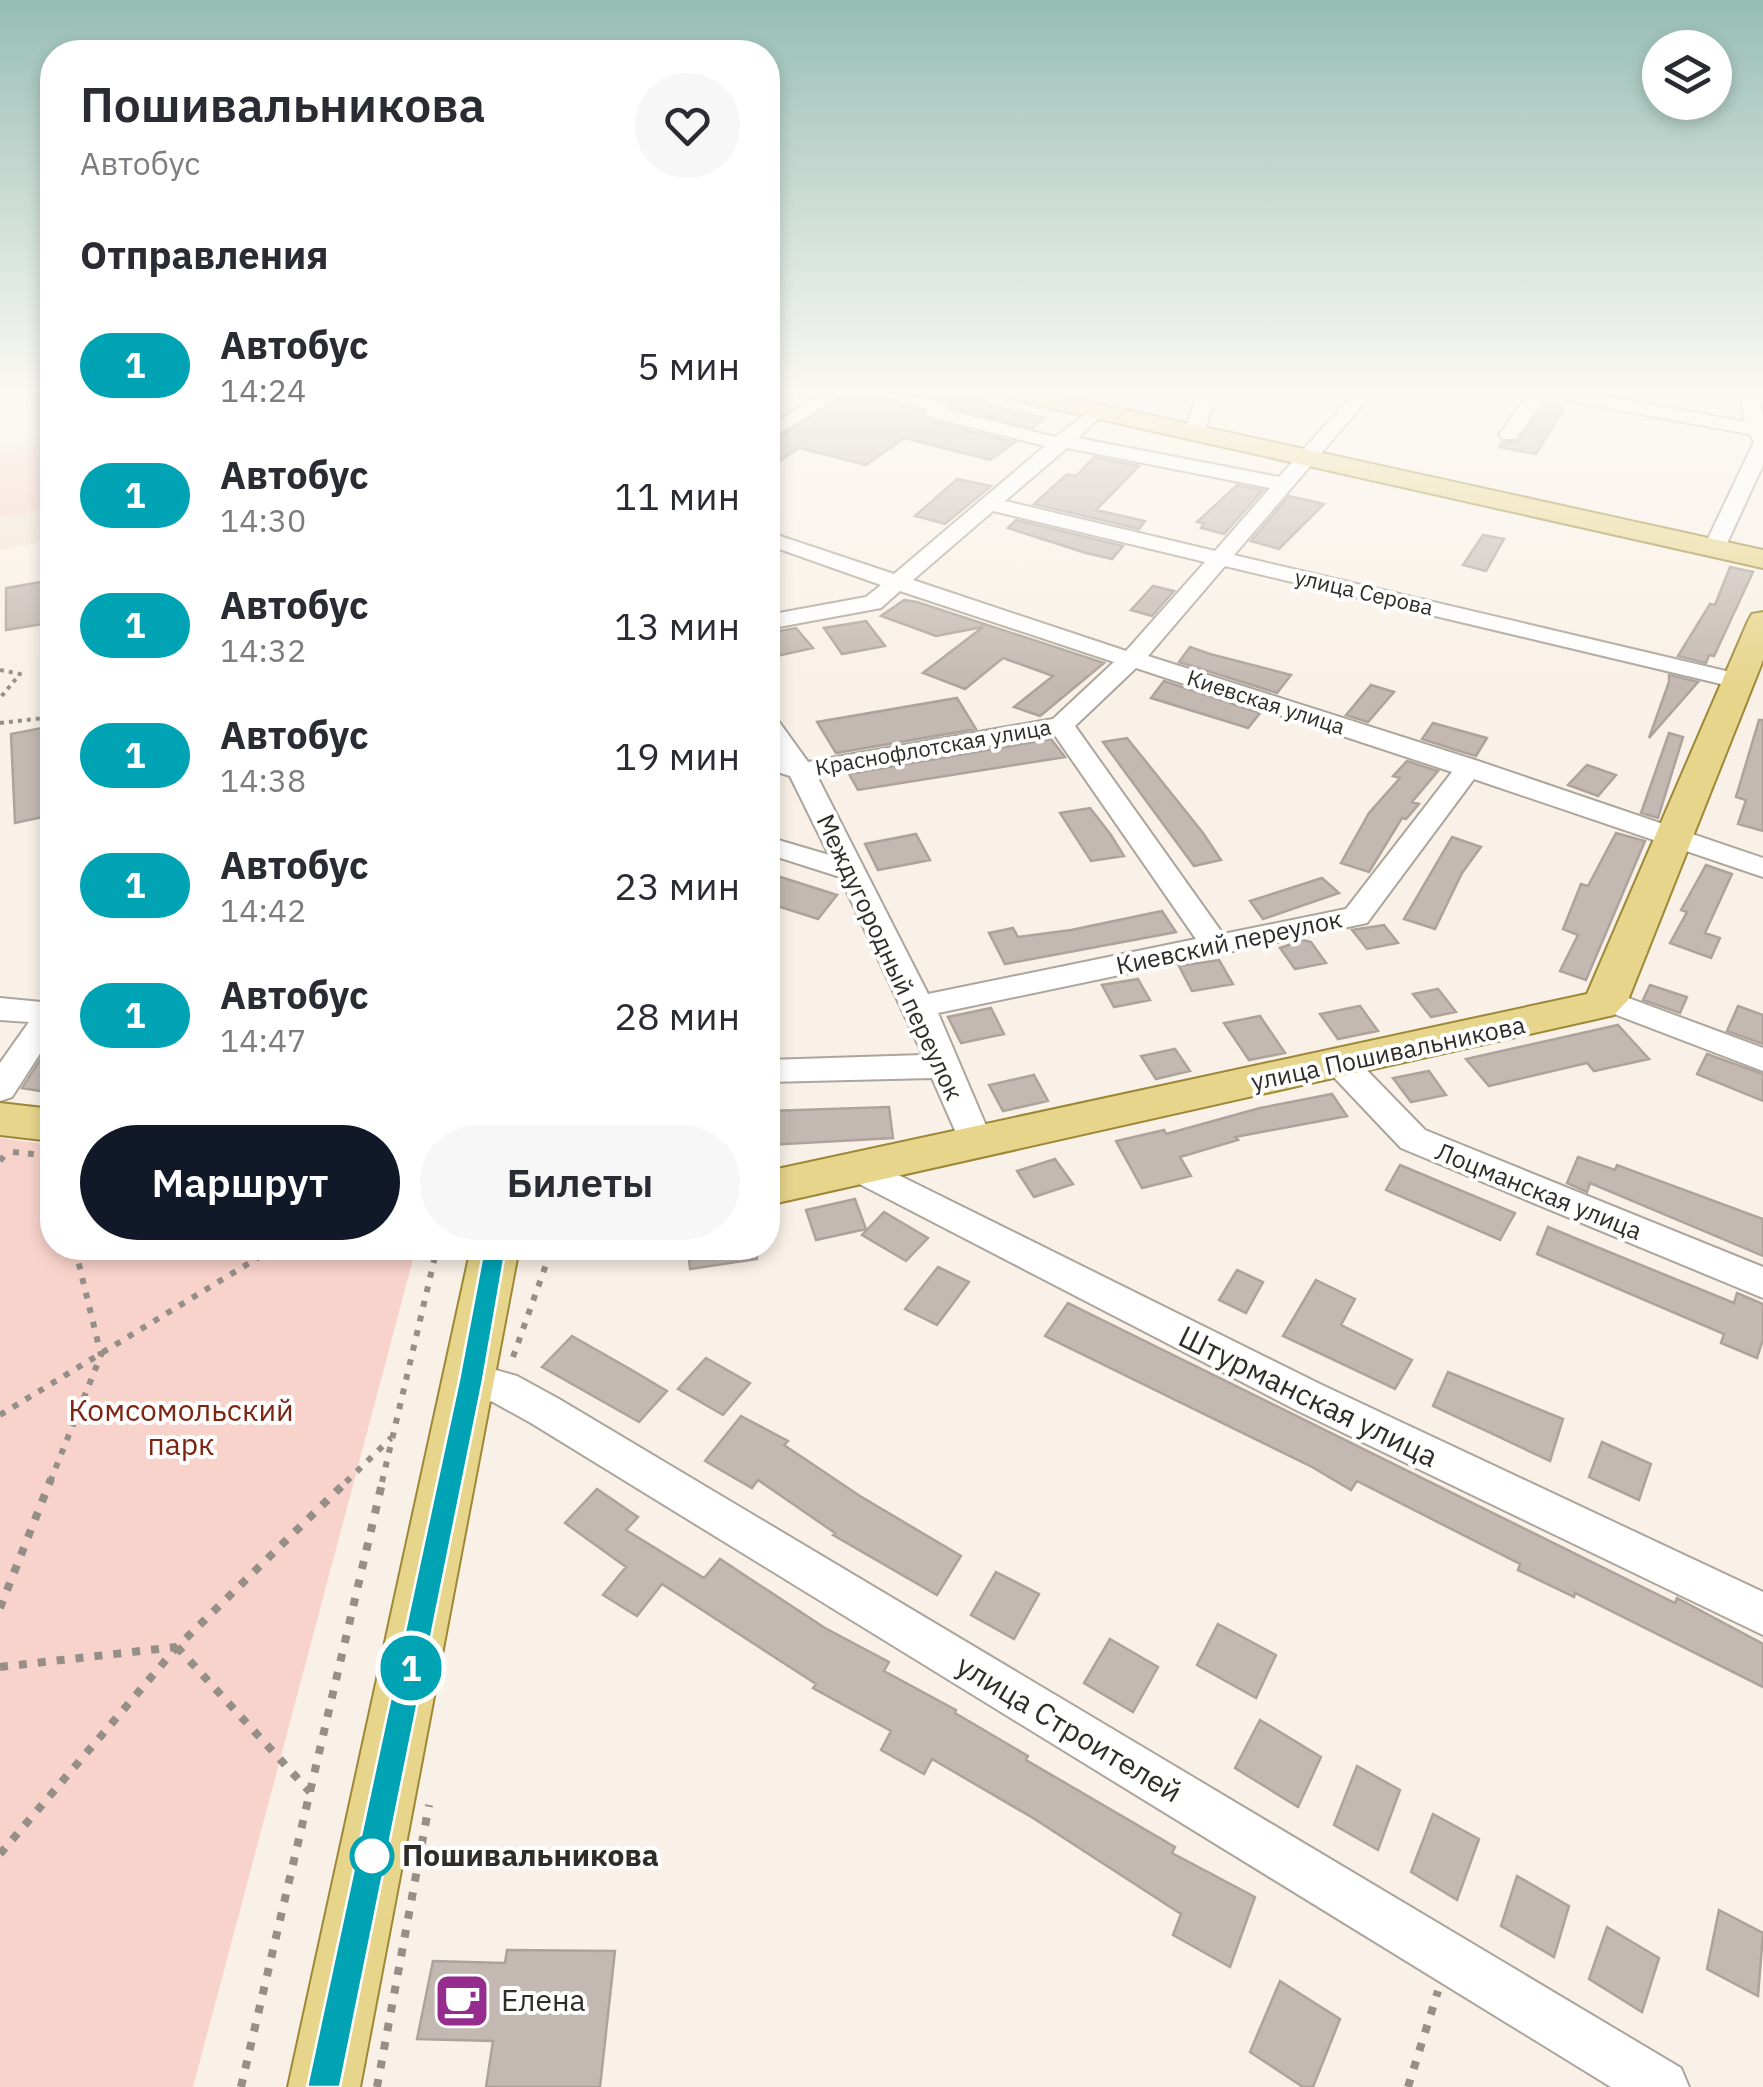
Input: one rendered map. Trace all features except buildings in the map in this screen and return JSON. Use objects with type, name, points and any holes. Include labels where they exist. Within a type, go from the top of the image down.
[{"type":"main road","points":[[1460,491],[1763,559]]},
{"type":"main road","points":[[1606,1000],[1763,621]]},
{"type":"main road","name":"улица Пошивальникова","points":[[780,1185],[1558,1016],[1606,1000]]},
{"type":"main road","points":[[3,1140],[40,1129]]},
{"type":"main road","points":[[324,2087],[493,1260]]},
{"type":"lane","points":[[780,620],[873,602],[1004,491]]},
{"type":"lane","name":"Краснофлотская улица","points":[[801,770],[1061,725],[1132,659],[1281,491]]},
{"type":"lane","points":[[1714,548],[1738,491]]},
{"type":"lane","name":"улица Серова","points":[[989,504],[1738,681]]},
{"type":"lane","name":"Киевская улица","points":[[780,542],[1095,651],[1132,659],[1468,767],[1763,868]]},
{"type":"lane","points":[[1061,725],[1216,946]]},
{"type":"lane","name":"Междугородный переулок","points":[[780,741],[801,770],[919,1006],[976,1142]]},
{"type":"lane","points":[[780,764],[801,770]]},
{"type":"lane","name":"Киевский переулок","points":[[919,1006],[1356,916],[1468,767]]},
{"type":"lane","points":[[780,850],[851,871]]},
{"type":"lane","points":[[1606,1000],[1763,1060]]},
{"type":"lane","points":[[0,1009],[40,1012]]},
{"type":"lane","points":[[0,1090],[40,1031]]},
{"type":"lane","name":"Лоцманская улица","points":[[1340,1063],[1413,1139],[1763,1283]]},
{"type":"lane","points":[[780,1071],[946,1066]]},
{"type":"lane","name":"Штурманская улица","points":[[858,1168],[1004,1246],[1441,1463],[1763,1614]]},
{"type":"lane","name":"улица Строителей","points":[[471,1380],[503,1388],[545,1411],[1662,2087]]},
{"type":"path","points":[[0,670],[20,674],[0,698]]},
{"type":"path","points":[[0,723],[40,719]]},
{"type":"path","points":[[0,1161],[3,1140],[40,1152]]},
{"type":"path","points":[[0,1608],[101,1355],[79,1260]]},
{"type":"path","points":[[0,1415],[255,1260]]},
{"type":"path","points":[[241,2087],[434,1260]]},
{"type":"path","points":[[0,1854],[177,1646],[393,1436]]},
{"type":"path","points":[[0,1667],[177,1646]]},
{"type":"path","points":[[177,1646],[310,1792]]},
{"type":"path","points":[[1408,2087],[1448,1959]]},
{"type":"shaded area","points":[[0,491],[40,491],[40,542],[0,550]]},
{"type":"green space","points":[[0,491],[40,491],[40,510],[0,517]]},
{"type":"green space","name":"Комсомольский парк","points":[[0,1138],[40,1143],[40,1260],[413,1260],[193,2087],[0,2087]]},
{"type":"bus line","name":"1","points":[[324,2087],[493,1260]]},
{"type":"place","name":"Пошивальникова","points":[[372,1856]]},
{"type":"place","name":"Елена","points":[[462,2001]]}]
